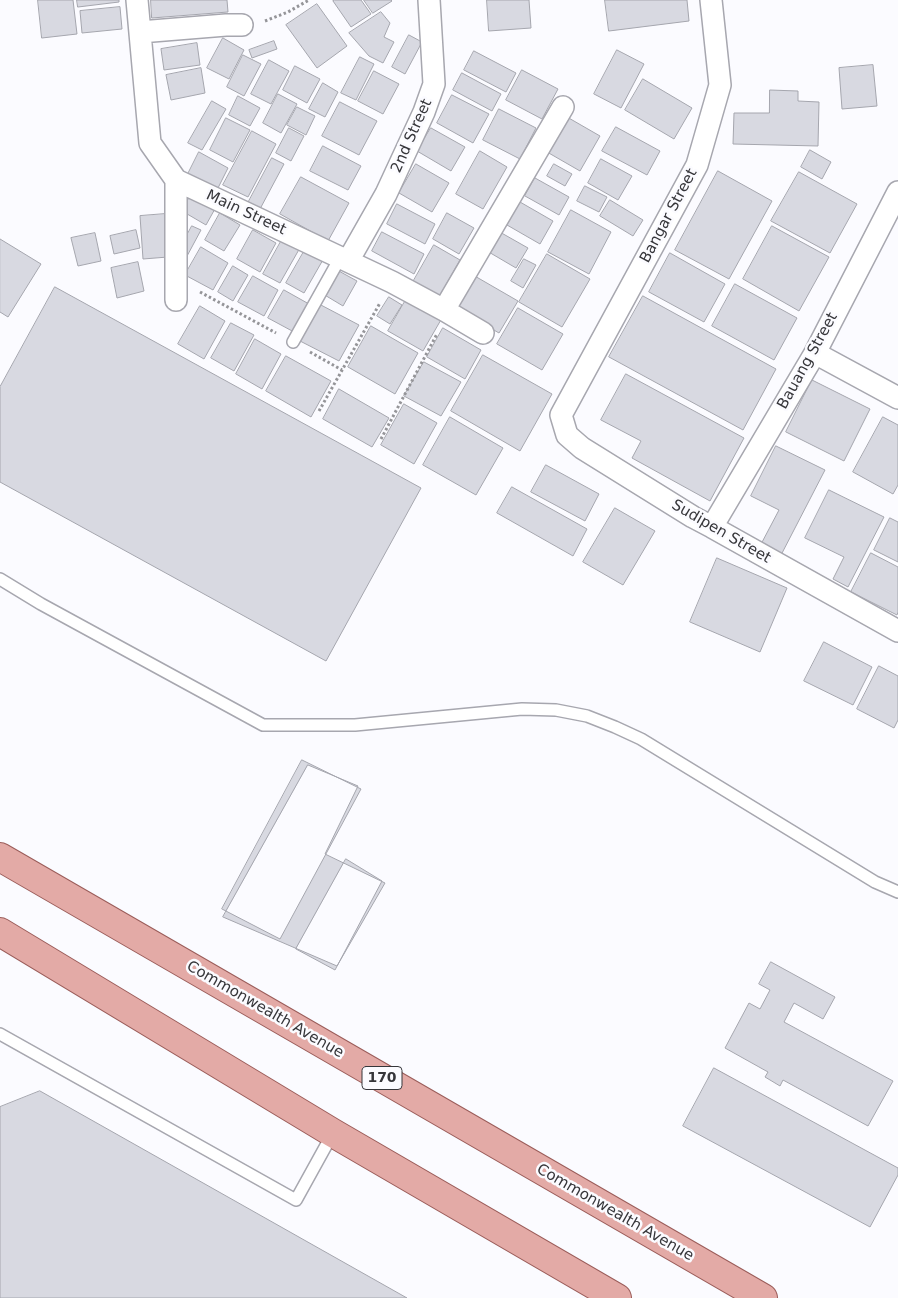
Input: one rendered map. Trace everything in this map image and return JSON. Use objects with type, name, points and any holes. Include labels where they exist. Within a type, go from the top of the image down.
[{"type":"main road","name":"Commonwealth Avenue","points":[[0,857],[763,1298]]},
{"type":"main road","points":[[0,932],[333,1133],[617,1298]]},
{"type":"street","name":"Main Street","points":[[137,0],[150,143],[176,180],[392,282],[483,334]]},
{"type":"street","name":"2nd Street","points":[[344,260],[386,194],[424,112],[434,84],[429,0]]},
{"type":"street","name":"Bangar Street","points":[[562,415],[697,165],[720,85],[711,0]]},
{"type":"street","points":[[140,32],[242,25]]},
{"type":"street","points":[[446,312],[563,107]]},
{"type":"street","points":[[176,180],[176,290]]},
{"type":"street","name":"Bauang Street","points":[[712,527],[815,353],[898,192]]},
{"type":"street","points":[[815,353],[898,398]]},
{"type":"street","name":"Sudipen Street","points":[[562,415],[567,435],[582,448],[693,517],[898,631]]},
{"type":"lane","points":[[292,342],[344,260]]},
{"type":"lane","points":[[0,580],[263,725],[355,725],[522,709],[556,710],[587,716],[641,739],[875,882],[898,892]]},
{"type":"lane","points":[[0,1034],[296,1200],[333,1133]]},
{"type":"path","points":[[242,25],[258,24],[288,12],[309,0]]},
{"type":"path","points":[[319,411],[392,282]]},
{"type":"path","points":[[176,290],[292,342],[342,370]]},
{"type":"path","points":[[381,439],[446,312]]},
{"type":"building","points":[[38,0],[73,0],[77,34],[42,38]]},
{"type":"building","points":[[77,0],[119,0],[119,2],[78,7]]},
{"type":"building","points":[[151,0],[227,0],[228,12],[152,18]]},
{"type":"building","points":[[361,0],[371,14],[351,27],[333,1]]},
{"type":"building","points":[[364,0],[391,0],[392,1],[373,13]]},
{"type":"building","points":[[487,0],[529,0],[531,28],[489,31]]},
{"type":"building","points":[[605,0],[687,0],[689,21],[609,31]]},
{"type":"building","points":[[317,4],[347,46],[317,68],[286,25]]},
{"type":"building","points":[[120,7],[122,29],[82,33],[80,11]]},
{"type":"building","points":[[381,12],[390,23],[384,37],[394,42],[383,63],[369,56],[349,33]]},
{"type":"building","points":[[409,35],[422,42],[405,74],[392,67]]},
{"type":"building","points":[[223,38],[244,50],[229,79],[207,68]]},
{"type":"building","points":[[274,41],[277,49],[252,58],[249,50]]},
{"type":"building","points":[[197,43],[200,65],[164,70],[161,49]]},
{"type":"building","points":[[617,50],[644,64],[621,108],[594,94]]},
{"type":"building","points":[[474,51],[516,73],[506,92],[464,70]]},
{"type":"building","points":[[243,55],[261,64],[244,96],[227,87]]},
{"type":"building","points":[[360,57],[374,64],[356,100],[341,93]]},
{"type":"building","points":[[269,60],[289,71],[271,104],[251,94]]},
{"type":"building","points":[[873,65],[877,106],[842,109],[839,68]]},
{"type":"building","points":[[295,66],[320,79],[307,103],[283,90]]},
{"type":"building","points":[[201,68],[205,93],[171,100],[166,75]]},
{"type":"building","points":[[522,70],[558,89],[542,119],[506,100]]},
{"type":"building","points":[[374,71],[399,84],[383,114],[358,101]]},
{"type":"building","points":[[462,73],[501,94],[492,111],[453,90]]},
{"type":"building","points":[[643,79],[692,108],[674,139],[625,110]]},
{"type":"building","points":[[323,83],[338,92],[325,117],[309,109]]},
{"type":"building","points":[[770,90],[798,91],[798,101],[819,102],[818,146],[733,144],[734,113],[769,113]]},
{"type":"building","points":[[278,94],[297,104],[281,133],[263,123]]},
{"type":"building","points":[[452,95],[489,114],[473,143],[437,123]]},
{"type":"building","points":[[238,96],[260,108],[250,126],[229,115]]},
{"type":"building","points":[[212,101],[226,109],[202,150],[188,143]]},
{"type":"building","points":[[340,102],[377,121],[359,155],[322,136]]},
{"type":"building","points":[[297,107],[315,116],[306,135],[287,125]]},
{"type":"building","points":[[499,109],[536,128],[520,159],[483,140]]},
{"type":"building","points":[[567,117],[600,136],[580,171],[547,152]]},
{"type":"building","points":[[226,118],[250,130],[233,162],[210,150]]},
{"type":"building","points":[[616,127],[660,151],[647,175],[602,151]]},
{"type":"building","points":[[289,128],[304,136],[291,161],[276,153]]},
{"type":"building","points":[[431,128],[465,147],[451,171],[417,151]]},
{"type":"building","points":[[252,131],[276,144],[248,197],[223,185]]},
{"type":"building","points":[[323,146],[361,166],[348,190],[310,171]]},
{"type":"building","points":[[810,150],[831,162],[822,179],[801,167]]},
{"type":"building","points":[[480,151],[507,167],[483,209],[456,194]]},
{"type":"building","points":[[199,152],[228,168],[216,192],[187,176]]},
{"type":"building","points":[[272,158],[284,164],[260,209],[248,203]]},
{"type":"building","points":[[601,159],[632,176],[618,200],[588,183]]},
{"type":"building","points":[[416,164],[449,183],[432,212],[399,193]]},
{"type":"building","points":[[554,164],[572,174],[565,186],[547,176]]},
{"type":"building","points":[[718,171],[772,201],[729,279],[675,250]]},
{"type":"building","points":[[799,172],[857,204],[830,253],[771,221]]},
{"type":"building","points":[[301,177],[349,203],[328,241],[280,214]]},
{"type":"building","points":[[535,178],[569,197],[559,215],[525,196]]},
{"type":"building","points":[[585,186],[607,197],[599,212],[577,201]]},
{"type":"building","points":[[192,193],[216,207],[206,225],[182,211]]},
{"type":"building","points":[[610,200],[643,220],[633,236],[600,216]]},
{"type":"building","points":[[520,202],[553,221],[540,244],[507,225]]},
{"type":"building","points":[[397,204],[435,224],[425,244],[387,224]]},
{"type":"building","points":[[571,210],[611,232],[589,274],[548,252]]},
{"type":"building","points":[[220,213],[240,225],[224,251],[205,240]]},
{"type":"building","points":[[447,213],[474,228],[459,254],[433,239]]},
{"type":"building","points":[[165,214],[168,257],[143,259],[140,216]]},
{"type":"building","points":[[192,226],[201,230],[186,258],[177,254]]},
{"type":"building","points":[[772,226],[829,257],[799,311],[743,279]]},
{"type":"building","points":[[136,230],[140,248],[114,254],[110,236]]},
{"type":"building","points":[[253,230],[276,243],[260,272],[237,259]]},
{"type":"building","points":[[498,231],[528,248],[516,268],[487,251]]},
{"type":"building","points":[[382,232],[424,254],[414,274],[372,251]]},
{"type":"building","points":[[95,233],[101,261],[78,266],[71,238]]},
{"type":"building","points":[[284,236],[301,246],[280,283],[263,274]]},
{"type":"building","points":[[0,239],[41,264],[8,317],[0,312]]},
{"type":"building","points":[[434,245],[460,260],[439,297],[413,282]]},
{"type":"building","points":[[201,247],[228,263],[213,290],[185,275]]},
{"type":"building","points":[[306,248],[324,258],[304,293],[286,283]]},
{"type":"building","points":[[670,253],[725,284],[704,322],[649,292]]},
{"type":"building","points":[[547,254],[590,279],[562,327],[519,302]]},
{"type":"building","points":[[524,259],[536,265],[523,288],[511,281]]},
{"type":"building","points":[[138,262],[144,291],[117,298],[111,268]]},
{"type":"building","points":[[233,266],[248,275],[233,301],[218,292]]},
{"type":"building","points":[[337,270],[357,281],[343,306],[323,294]]},
{"type":"building","points":[[473,275],[518,301],[499,333],[454,307]]},
{"type":"building","points":[[253,276],[278,290],[264,316],[238,302]]},
{"type":"building","points":[[735,284],[797,318],[774,360],[712,326]]},
{"type":"building","points":[[55,287],[421,488],[326,661],[0,482],[0,387]]},
{"type":"building","points":[[284,290],[309,304],[294,332],[268,318]]},
{"type":"building","points":[[643,296],[776,369],[743,430],[609,357]]},
{"type":"building","points":[[389,297],[402,305],[390,324],[377,316]]},
{"type":"building","points":[[407,298],[442,318],[423,351],[388,331]]},
{"type":"building","points":[[319,304],[359,325],[339,361],[300,341]]},
{"type":"building","points":[[200,306],[225,321],[204,359],[178,344]]},
{"type":"building","points":[[518,308],[563,334],[542,370],[497,344]]},
{"type":"building","points":[[231,323],[254,335],[234,371],[211,358]]},
{"type":"building","points":[[371,326],[418,353],[395,394],[348,367]]},
{"type":"building","points":[[443,328],[481,350],[465,379],[427,357]]},
{"type":"building","points":[[255,339],[281,354],[262,389],[236,374]]},
{"type":"building","points":[[483,355],[552,394],[520,451],[451,411]]},
{"type":"building","points":[[286,356],[331,381],[311,417],[266,391]]},
{"type":"building","points":[[424,362],[461,382],[441,416],[404,396]]},
{"type":"building","points":[[626,374],[744,438],[710,501],[632,458],[641,441],[601,420]]},
{"type":"building","points":[[812,380],[870,409],[844,461],[786,432]]},
{"type":"building","points":[[339,389],[389,418],[372,447],[323,419]]},
{"type":"building","points":[[404,404],[437,423],[414,464],[381,445]]},
{"type":"building","points":[[450,417],[503,448],[476,495],[423,465]]},
{"type":"building","points":[[883,417],[898,425],[898,485],[893,494],[853,472]]},
{"type":"building","points":[[776,446],[825,470],[780,557],[760,546],[779,510],[751,496]]},
{"type":"building","points":[[546,465],[599,494],[585,521],[531,492]]},
{"type":"building","points":[[512,487],[587,529],[573,556],[497,513]]},
{"type":"building","points":[[829,490],[884,517],[848,587],[833,579],[844,557],[805,538]]},
{"type":"building","points":[[615,508],[655,531],[623,585],[583,562]]},
{"type":"building","points":[[890,518],[898,522],[898,562],[874,550]]},
{"type":"building","points":[[871,553],[898,567],[897,615],[851,592]]},
{"type":"building","points":[[717,558],[787,588],[760,652],[690,622]]},
{"type":"building","points":[[824,642],[872,667],[853,705],[804,681]]},
{"type":"building","points":[[879,666],[898,676],[898,720],[894,728],[857,709]]},
{"type":"building","points":[[302,760],[361,789],[280,939],[222,909]]},
{"type":"building","points":[[308,765],[358,786],[325,854],[385,883],[337,966],[223,917]]},
{"type":"building","points":[[346,859],[382,881],[335,970],[296,949]]},
{"type":"building","points":[[771,962],[835,997],[823,1019],[794,1003],[784,1022],[893,1081],[868,1126],[783,1080],[780,1086],[765,1077],[768,1072],[725,1048],[749,1003],[760,1009],[770,990],[759,984]]},
{"type":"building","points":[[714,1068],[898,1168],[898,1175],[870,1227],[683,1126]]},
{"type":"building","points":[[40,1091],[407,1298],[0,1298],[0,1107]]}]
